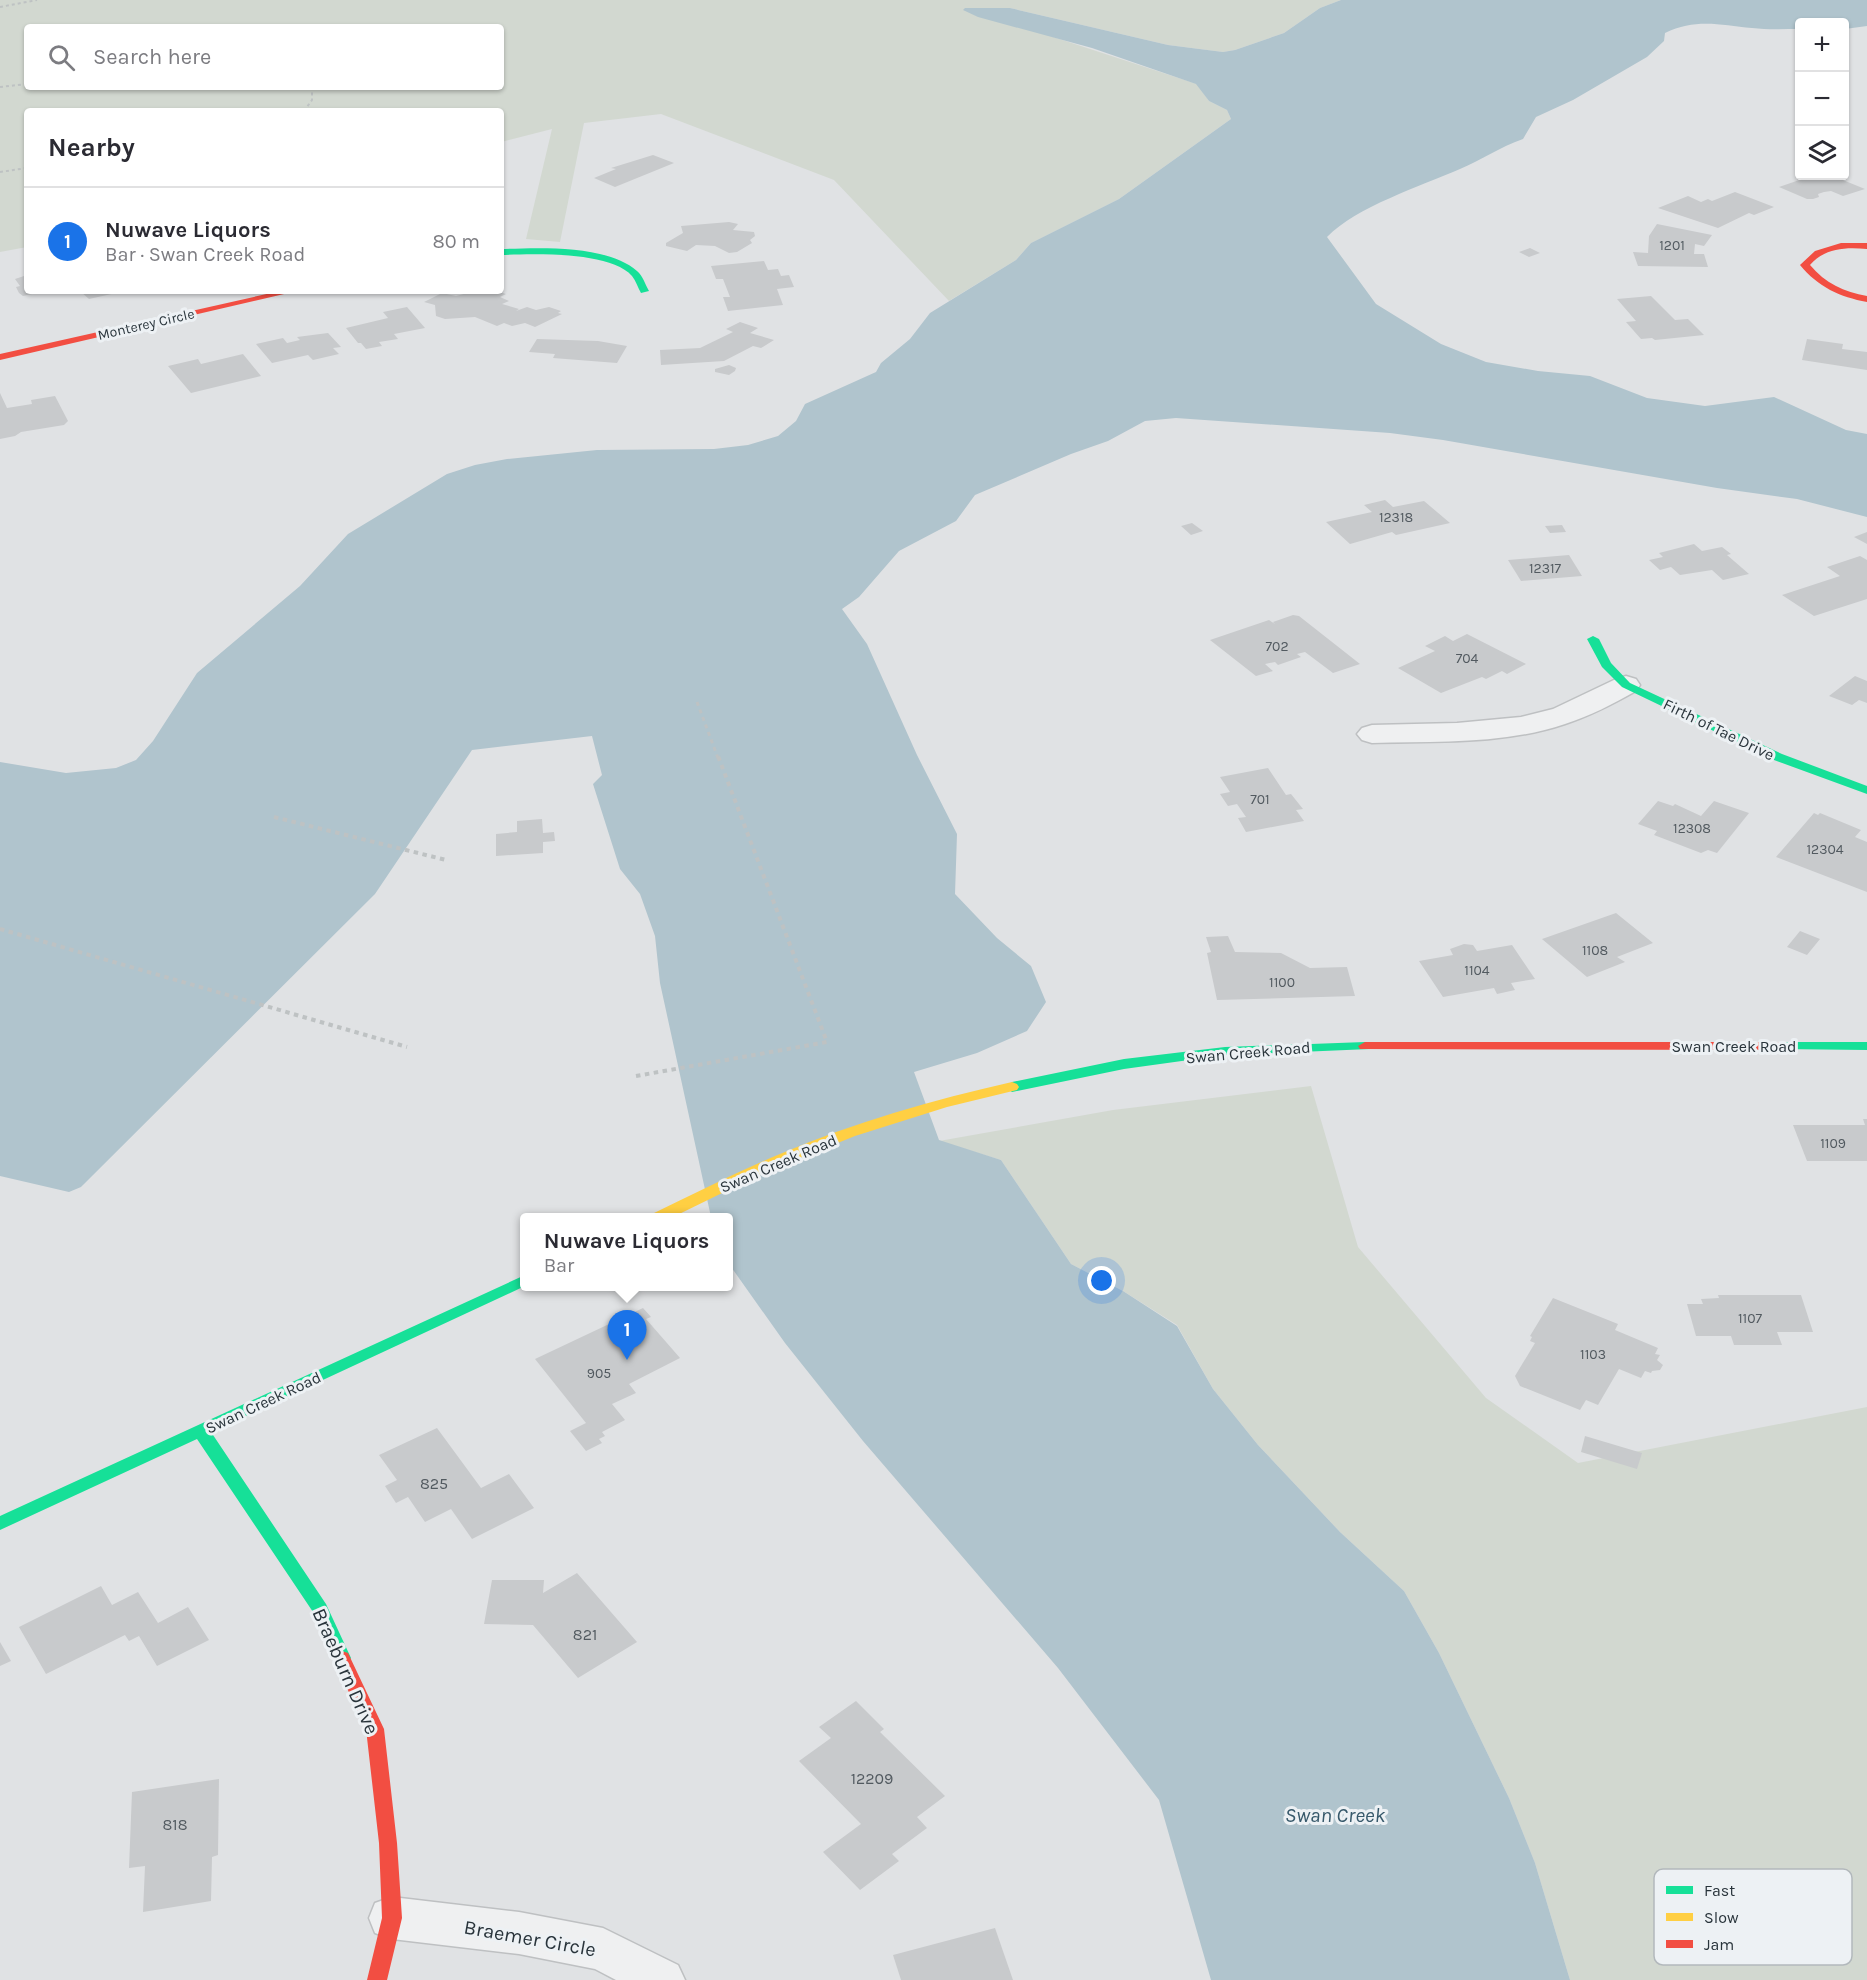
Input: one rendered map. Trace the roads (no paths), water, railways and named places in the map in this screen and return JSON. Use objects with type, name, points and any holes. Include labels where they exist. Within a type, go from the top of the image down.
[{"type":"street","points":[[1867,246],[1827,247],[1811,255],[1805,265],[1815,279],[1832,289],[1854,298],[1867,299]]},
{"type":"street","points":[[504,252],[550,252],[610,262],[635,274],[644,291]]},
{"type":"street","name":"Monterey Circle","points":[[0,357],[279,294]]},
{"type":"street","name":"Firth of Tae Drive","points":[[1593,639],[1601,659],[1626,685],[1778,757],[1867,790]]},
{"type":"street","points":[[1372,734],[1493,730],[1543,721],[1574,710],[1626,685]]},
{"type":"street","name":"Swan Creek Road","points":[[667,1213],[754,1170],[831,1139],[950,1100],[1124,1064],[1225,1051],[1330,1046],[1867,1046]]},
{"type":"street","name":"Swan Creek Road","points":[[0,1523],[520,1282]]},
{"type":"street","name":"Braeburn Drive","points":[[201,1431],[320,1609],[375,1729],[388,1842],[393,1918],[377,1980]]},
{"type":"street","name":"Braemer Circle","points":[[393,1918],[519,1933],[603,1950],[661,1980]]},
{"type":"water","name":"Swan Creek","points":[[1341,0],[1867,0],[1867,26],[1849,28],[1849,18],[1795,18],[1795,29],[1758,29],[1719,24],[1687,25],[1676,28],[1665,33],[1664,41],[1647,57],[1573,100],[1536,117],[1523,139],[1372,207],[1339,226],[1327,237],[1376,304],[1441,344],[1486,362],[1538,371],[1590,376],[1647,398],[1705,406],[1774,397],[1846,430],[1867,434],[1867,517],[1797,499],[1717,488],[1443,440],[1390,433],[1176,418],[1145,421],[1108,441],[1071,454],[975,495],[956,521],[899,551],[859,597],[842,609],[867,644],[917,755],[957,834],[955,894],[997,938],[1031,966],[1046,1002],[1027,1031],[977,1053],[914,1072],[939,1140],[1001,1160],[1071,1264],[1123,1291],[1177,1326],[1213,1389],[1258,1445],[1340,1532],[1404,1591],[1439,1653],[1509,1798],[1535,1863],[1570,1980],[1211,1980],[1159,1800],[1058,1668],[863,1441],[785,1343],[733,1270],[733,1213],[710,1213],[660,983],[655,936],[640,894],[620,869],[593,784],[602,775],[592,736],[472,750],[375,894],[81,1187],[69,1192],[0,1176],[0,762],[66,773],[116,768],[136,760],[153,741],[197,673],[300,586],[348,534],[447,474],[475,465],[507,459],[597,450],[714,449],[748,445],[778,436],[796,421],[805,404],[876,372],[881,363],[910,339],[930,313],[1016,260],[1031,243],[1119,199],[1231,119],[1227,110],[1209,101],[1196,84],[1092,48],[978,17],[963,10],[965,8],[1010,8],[1168,45],[1223,52],[1284,33],[1320,8]]},
{"type":"place","name":"Nuwave Liquors","points":[[627,1360]]}]
